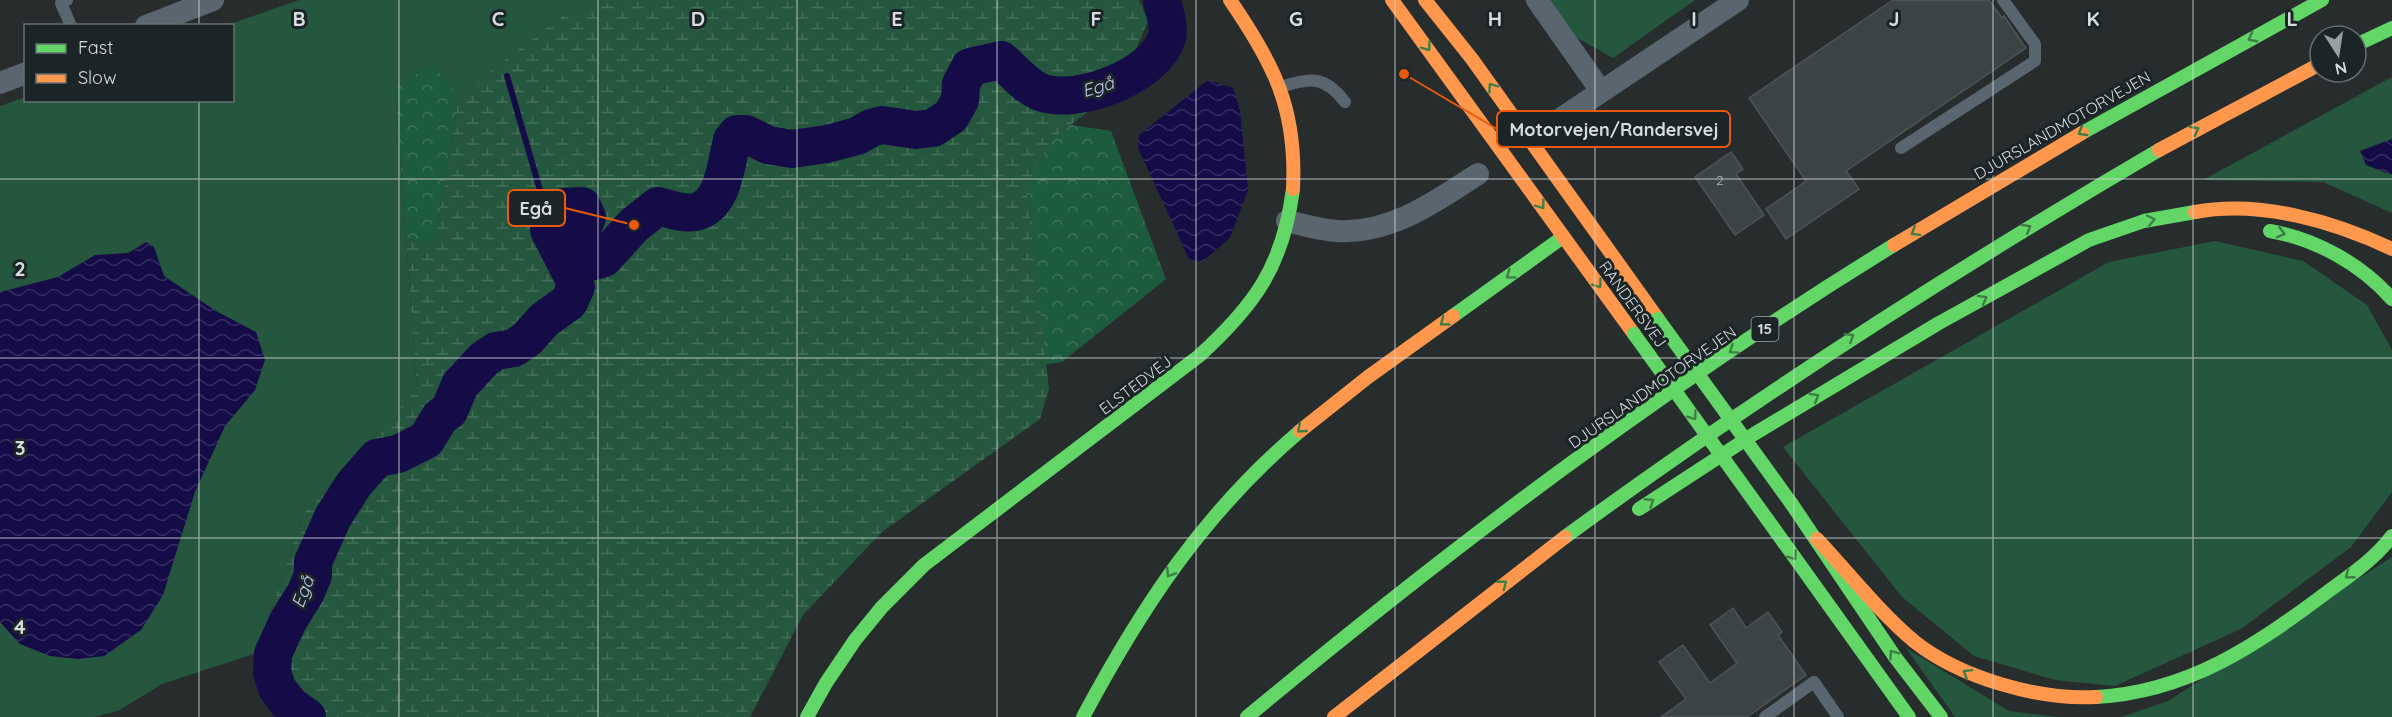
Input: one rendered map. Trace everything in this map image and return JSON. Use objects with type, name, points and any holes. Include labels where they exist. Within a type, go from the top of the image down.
[{"type":"main road","name":"ELSTEDVEJ","points":[[807,717],[826,682],[855,640],[882,607],[924,565],[1199,356],[1237,321],[1264,283],[1278,255],[1287,221],[1292,190],[1291,134],[1280,87],[1261,48],[1230,0]]},
{"type":"main road","name":"RANDERSVEJ","points":[[1392,0],[1575,228],[1658,318],[1817,539],[1895,657],[1941,717]]},
{"type":"main road","name":"RANDERSVEJ","points":[[1425,0],[1472,59],[1575,228],[1634,334],[1909,717]]},
{"type":"main road","name":"DJURSLANDMOTORVEJEN","points":[[1247,717],[1450,552],[1542,483],[1814,295],[1976,194],[2134,102],[2322,0]]},
{"type":"main road","points":[[2368,39],[2392,28]]},
{"type":"main road","points":[[1334,717],[1552,546],[1704,436],[1838,345],[1997,246],[2165,146],[2308,70]]},
{"type":"main road","points":[[1623,519],[1754,434],[1940,323],[2089,240],[2144,221],[2211,209],[2283,212],[2360,234],[2392,249]]},
{"type":"main road","points":[[1083,717],[1112,663],[1175,564],[1234,493],[1302,428],[1393,359],[1575,228]]},
{"type":"main road","points":[[2259,230],[2281,231],[2334,254],[2372,277],[2392,299]]},
{"type":"main road","points":[[2040,268],[2093,248],[2147,233],[2170,231]]},
{"type":"main road","points":[[1817,539],[1912,639],[1980,681],[2020,697],[2060,707],[2104,708],[2140,701],[2181,687],[2253,646],[2332,590],[2386,546],[2392,536]]},
{"type":"main road","points":[[1357,698],[1534,579]]},
{"type":"street","points":[[151,24],[213,0]]},
{"type":"street","points":[[1538,0],[1601,91]]},
{"type":"street","points":[[1547,128],[1738,0]]},
{"type":"street","points":[[0,83],[24,73]]},
{"type":"street","points":[[1287,221],[1336,231],[1361,230],[1394,223],[1420,211],[1478,174]]},
{"type":"lane","points":[[67,0],[61,3],[70,24]]},
{"type":"lane","points":[[1901,148],[2035,61],[2035,44],[2003,0]]},
{"type":"lane","points":[[1280,87],[1310,80],[1327,83],[1345,102]]},
{"type":"lane","points":[[1765,717],[1814,682],[1838,717]]},
{"type":"green space","points":[[299,0],[614,0],[604,5],[566,13],[459,95],[432,64],[395,87],[417,389],[303,514],[257,653],[162,684],[118,711],[94,717],[0,717],[0,106],[24,97],[24,102],[234,102],[234,24],[230,24]]},
{"type":"green space","points":[[614,0],[1139,0],[1148,21],[1121,86],[1051,140],[1026,187],[1049,389],[1040,419],[882,532],[803,615],[750,717],[281,717],[257,653],[303,514],[417,389],[406,238],[435,245],[459,95],[566,13],[604,5]]},
{"type":"green space","points":[[1550,0],[1695,0],[1613,58],[1574,36]]},
{"type":"green space","points":[[432,64],[459,95],[435,245],[406,238],[395,87]]},
{"type":"green space","points":[[2392,77],[2392,213],[2323,182],[2203,180]]},
{"type":"green space","points":[[1059,123],[1111,131],[1166,279],[1062,362],[1029,367],[1025,165]]},
{"type":"green space","points":[[2215,241],[2303,261],[2367,305],[2392,350],[2392,492],[2350,548],[2241,629],[2115,686],[2055,680],[1974,656],[1902,597],[1783,447],[2109,262]]},
{"type":"green space","points":[[2392,557],[2392,717],[2121,717],[2168,701]]},
{"type":"green space","points":[[1906,648],[2009,711],[2058,717],[1955,717]]},
{"type":"water","points":[[1208,80],[1233,88],[1240,111],[1248,190],[1230,238],[1202,262],[1189,259],[1138,148],[1139,135]]},
{"type":"water","points":[[2392,139],[2392,175],[2366,165],[2360,151]]},
{"type":"water","points":[[146,242],[154,247],[164,276],[216,311],[256,332],[265,360],[255,390],[225,426],[195,492],[163,595],[141,630],[104,656],[78,659],[50,656],[20,644],[0,622],[0,292],[58,277],[95,255],[128,253]]},
{"type":"building","points":[[1893,0],[1989,0],[2002,18],[2004,16],[2026,48],[1846,171],[1859,189],[1786,239],[1766,209],[1806,181],[1749,98]]},
{"type":"building","points":[[1731,152],[1743,169],[1736,174],[1764,215],[1735,235],[1695,177]]},
{"type":"building","points":[[1733,608],[1746,628],[1768,612],[1782,632],[1778,635],[1806,675],[1747,717],[1661,717],[1686,699],[1659,662],[1683,645],[1710,683],[1737,663],[1710,625]]},
{"type":"waterway","name":"Egå","points":[[307,717],[290,705],[277,688],[272,672],[273,654],[288,621],[306,592],[313,575],[313,562],[333,517],[354,484],[377,458],[398,454],[426,440],[440,417],[449,411],[460,385],[484,359],[496,351],[514,348],[527,339],[544,320],[569,302],[576,287],[549,230],[549,221],[554,212],[564,207],[582,206],[587,217],[576,244],[580,253],[594,261],[604,258],[634,225],[658,206],[686,212],[695,212],[705,208],[718,193],[732,140],[737,134],[746,134],[768,145],[792,149],[827,144],[857,136],[882,125],[916,130],[933,128],[951,116],[960,100],[961,84],[970,67],[1001,60],[1024,82],[1040,92],[1074,95],[1094,91],[1132,75],[1148,64],[1160,51],[1168,33],[1162,0]]},
{"type":"waterway","points":[[507,76],[549,221]]},
{"type":"traffic: fast","points":[[2082,133],[2322,0]]},
{"type":"traffic: fast","points":[[2368,39],[2392,28]]},
{"type":"traffic: fast","points":[[1565,537],[1710,434],[1857,336],[2007,241],[2159,150]]},
{"type":"traffic: fast","points":[[807,717],[826,683],[855,640],[882,607],[924,565],[1199,356],[1236,319],[1251,301],[1274,262],[1282,240],[1293,189]]},
{"type":"traffic: fast","points":[[1639,509],[1754,434],[1939,323],[2089,240],[2144,221],[2195,212]]},
{"type":"traffic: fast","points":[[2270,231],[2304,240],[2337,255],[2380,286],[2392,299]]},
{"type":"traffic: fast","points":[[1453,316],[1563,237]]},
{"type":"traffic: fast","points":[[1247,717],[1403,591],[1562,469],[1726,354],[1809,298],[1894,245]]},
{"type":"traffic: fast","points":[[1658,319],[1791,503]]},
{"type":"traffic: fast","points":[[1634,334],[1767,519]]},
{"type":"traffic: fast","points":[[1083,717],[1152,599],[1178,563],[1234,495],[1300,431]]},
{"type":"traffic: fast","points":[[1791,503],[1895,657],[1941,717]]},
{"type":"traffic: fast","points":[[1767,519],[1909,717]]},
{"type":"traffic: fast","points":[[2096,697],[2161,686],[2219,663],[2273,631],[2344,580],[2370,560],[2392,536]]},
{"type":"traffic: slow","points":[[1230,0],[1259,45],[1280,88],[1291,135],[1293,189]]},
{"type":"traffic: slow","points":[[1392,0],[1634,334]]},
{"type":"traffic: slow","points":[[1425,0],[1472,59],[1658,319]]},
{"type":"traffic: slow","points":[[2159,150],[2308,70]]},
{"type":"traffic: slow","points":[[1894,245],[2082,133]]},
{"type":"traffic: slow","points":[[2195,212],[2220,209],[2270,211],[2321,222],[2392,249]]},
{"type":"traffic: slow","points":[[1300,431],[1368,377],[1453,316]]},
{"type":"traffic: slow","points":[[1334,717],[1565,537]]},
{"type":"traffic: slow","points":[[1817,539],[1889,618],[1915,642],[1934,655],[1977,676],[2001,684],[2050,695],[2096,697]]},
{"type":"place","name":"Motorvejen/Randersvej","points":[[1404,74]]},
{"type":"place","name":"Egå","points":[[634,225]]}]
